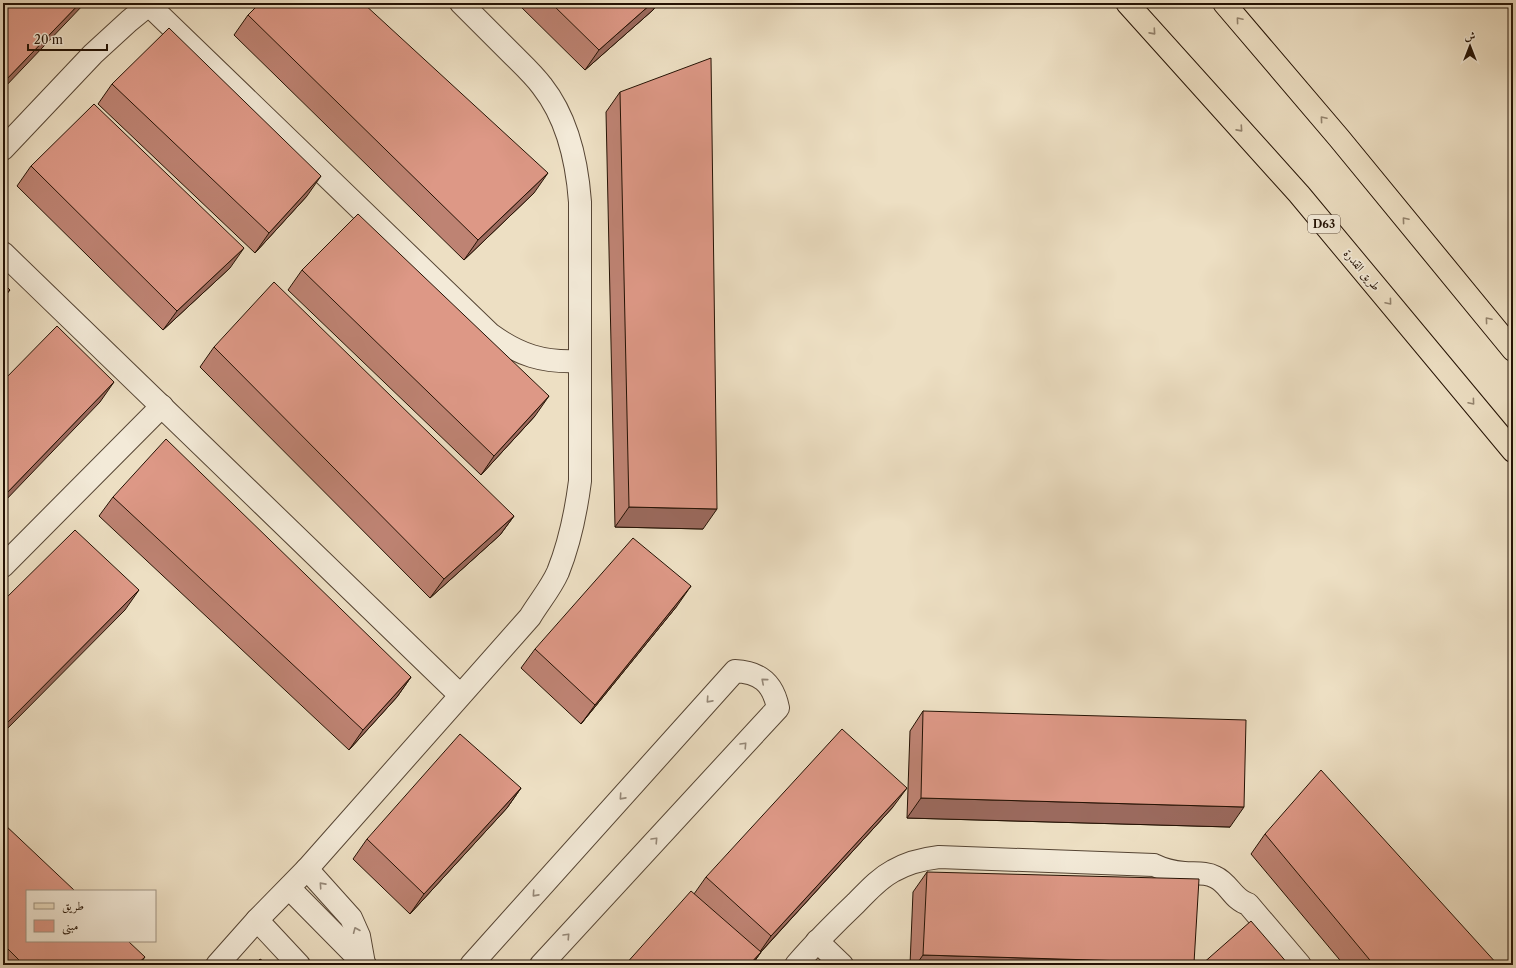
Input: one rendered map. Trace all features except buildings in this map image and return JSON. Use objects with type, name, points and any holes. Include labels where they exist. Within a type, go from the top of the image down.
[{"type":"main road","name":"طريق القدرة","points":[[1127,3],[1299,194],[1513,451]]},
{"type":"main road","points":[[1224,3],[1513,350]]},
{"type":"street","points":[[217,965],[257,920],[307,869],[530,617],[557,573],[568,542],[576,512],[580,481],[580,202],[576,161],[570,141],[553,103],[542,86],[461,3]]},
{"type":"street","points":[[3,149],[93,54],[150,4],[490,334],[522,354],[560,362],[580,361]]},
{"type":"street","points":[[3,253],[460,695]]},
{"type":"street","points":[[3,566],[162,406]]},
{"type":"street","points":[[471,965],[735,671],[756,674],[764,680],[776,697],[778,708],[541,965]]},
{"type":"street","points":[[796,965],[817,941],[878,882],[891,872],[922,859],[950,857],[1154,866],[1168,871],[1208,874],[1215,877],[1228,887],[1240,900],[1248,904],[1300,965]]},
{"type":"street","points":[[307,869],[351,918],[359,936],[365,964]]},
{"type":"street","points":[[289,888],[365,964]]},
{"type":"street","points":[[257,920],[299,965]]},
{"type":"street","points":[[817,941],[842,965]]}]
